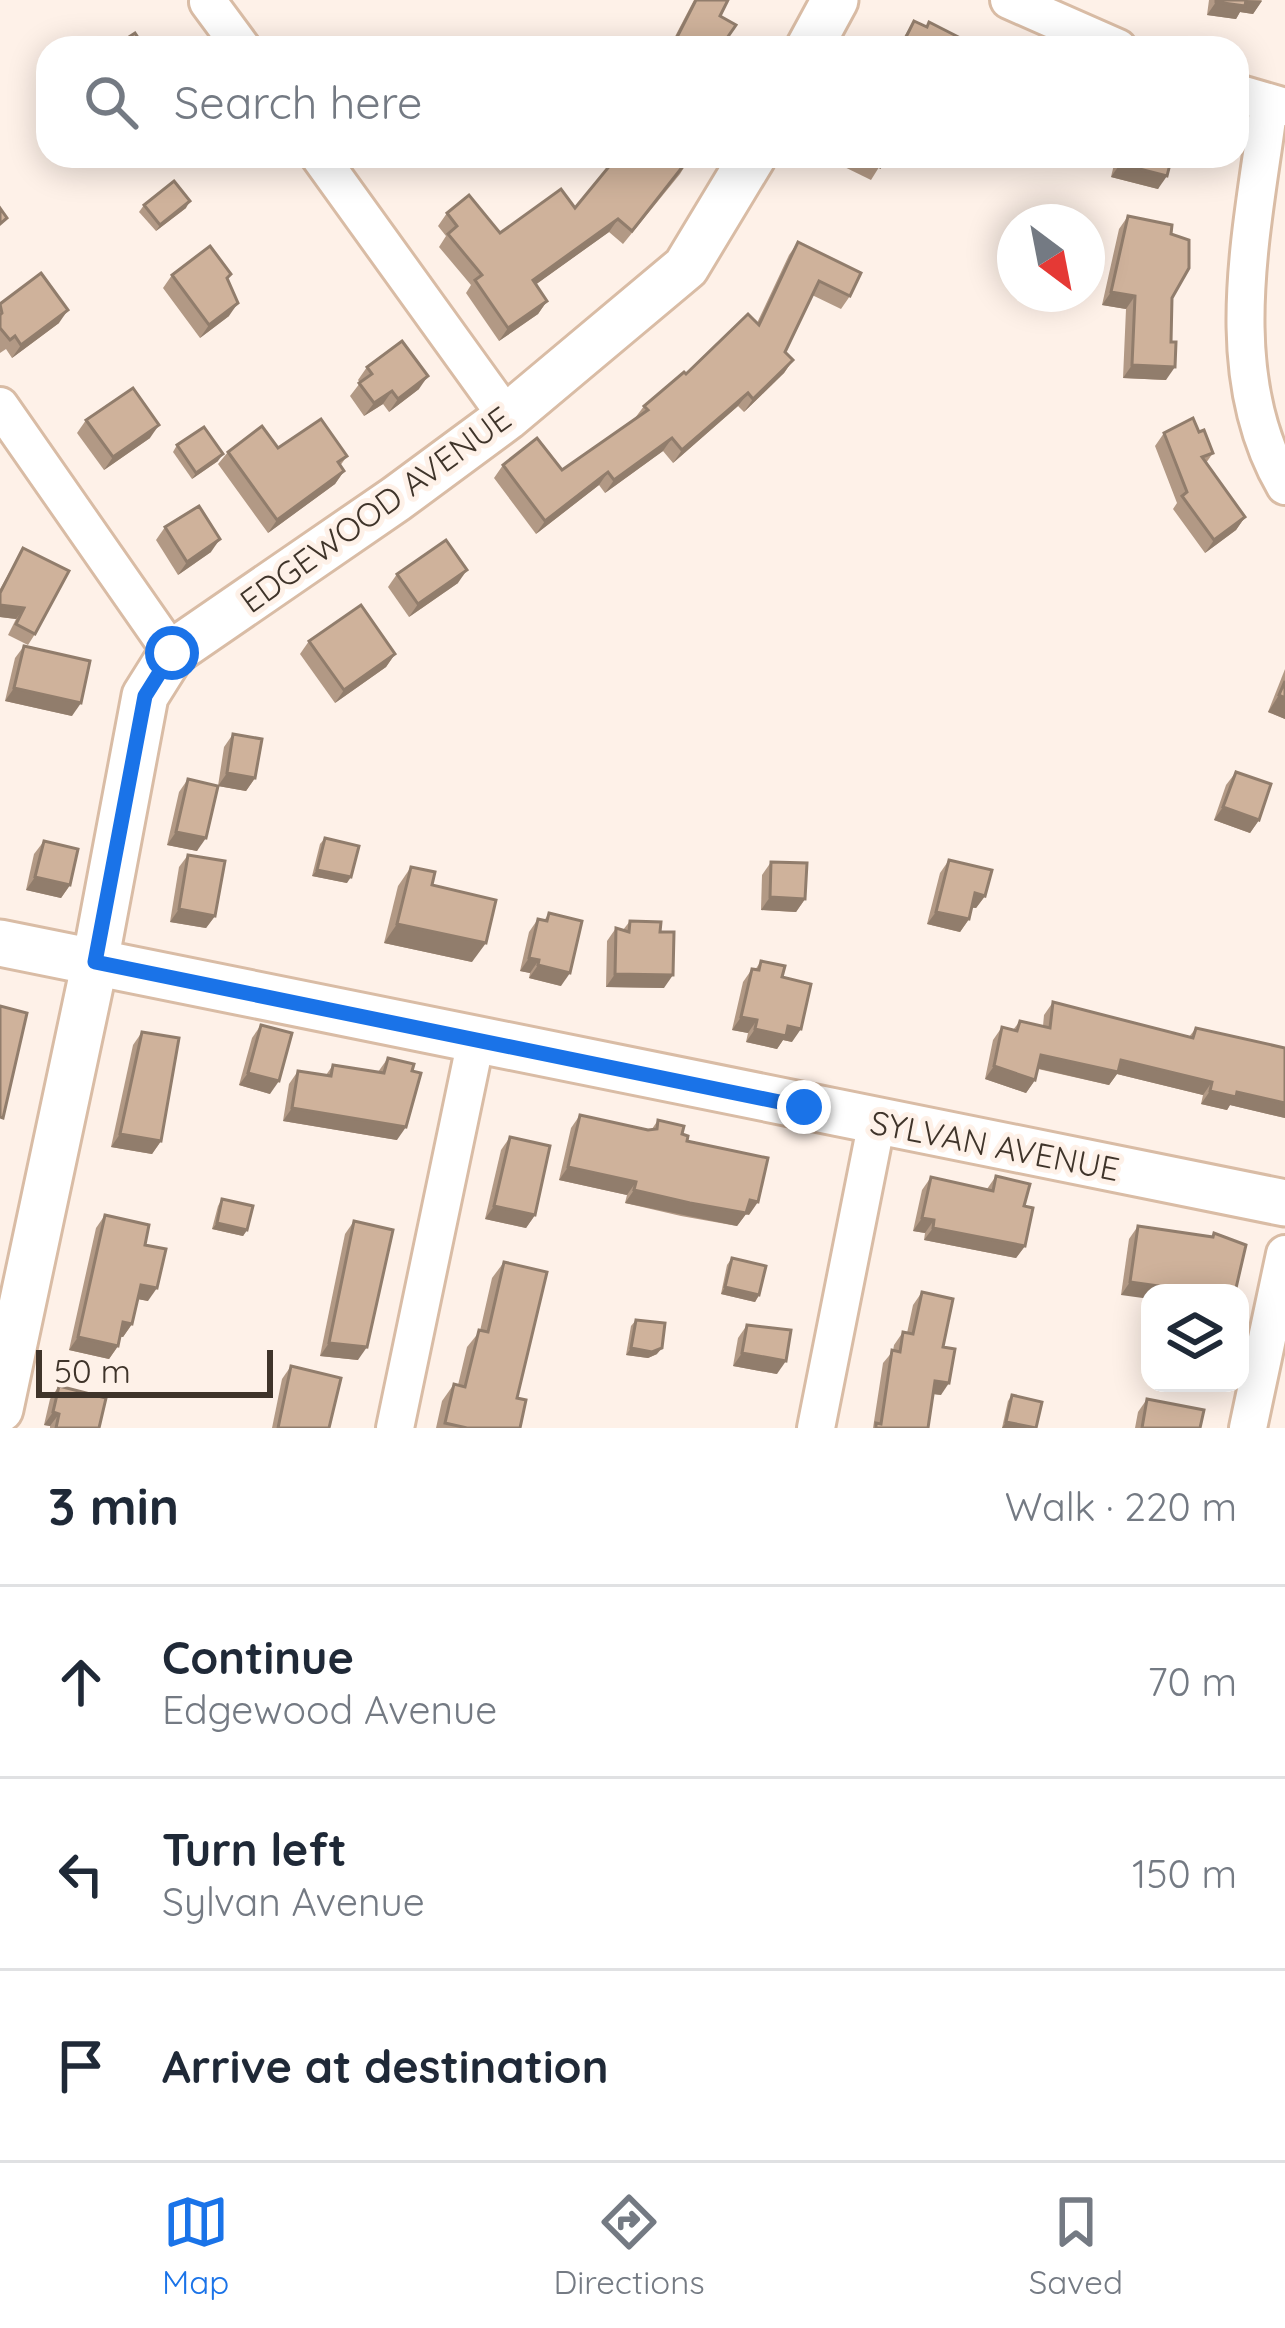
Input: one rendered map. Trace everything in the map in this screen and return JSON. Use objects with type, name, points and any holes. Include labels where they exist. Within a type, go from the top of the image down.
[{"type":"street","points":[[816,36],[835,0]]},
{"type":"street","points":[[1009,0],[1091,36]]},
{"type":"street","points":[[208,2],[233,36]]},
{"type":"street","points":[[1264,101],[1245,352],[1265,452],[1285,486]]},
{"type":"street","points":[[329,168],[507,416]]},
{"type":"street","name":"EDGEWOOD AVENUE","points":[[0,1409],[95,962],[145,696],[172,653],[396,499],[507,416],[686,267],[746,168]]},
{"type":"street","points":[[0,406],[172,653]]},
{"type":"street","name":"SYLVAN AVENUE","points":[[0,943],[1285,1203]]},
{"type":"street","points":[[395,1428],[476,1040]]},
{"type":"street","points":[[816,1428],[877,1121]]},
{"type":"street","points":[[1248,1428],[1285,1254]]},
{"type":"building","points":[[696,0],[728,0],[720,16],[736,25],[728,36],[678,36]]},
{"type":"building","points":[[1216,0],[1246,0],[1245,6]]},
{"type":"building","points":[[914,21],[927,27],[929,22],[956,36],[906,36]]},
{"type":"building","points":[[608,168],[682,168],[632,231],[618,219],[533,280],[547,301],[508,328],[475,280],[482,275],[448,234],[457,226],[447,213],[469,195],[500,233],[561,189],[575,208]]},
{"type":"building","points":[[1136,168],[1169,168],[1167,176]]},
{"type":"building","points":[[174,181],[190,201],[160,225],[144,205]]},
{"type":"building","points":[[1128,216],[1172,225],[1171,234],[1189,240],[1189,268],[1172,298],[1175,367],[1132,365],[1135,296],[1111,292]]},
{"type":"building","points":[[798,242],[861,273],[850,296],[819,281],[785,352],[793,360],[753,399],[748,393],[682,450],[672,438],[614,480],[608,472],[545,521],[503,465],[537,438],[562,470],[648,410],[644,406],[686,374],[748,314],[759,325]]},
{"type":"building","points":[[210,246],[231,274],[227,278],[238,303],[209,325],[172,275]]},
{"type":"building","points":[[41,273],[68,310],[21,345],[0,328],[0,304]]},
{"type":"building","points":[[402,341],[428,376],[398,399],[392,391],[374,403],[359,383],[372,374],[367,367]]},
{"type":"building","points":[[133,388],[159,425],[113,457],[86,420]]},
{"type":"building","points":[[1193,418],[1213,453],[1202,457],[1245,517],[1214,540],[1182,496],[1187,492],[1164,433]]},
{"type":"building","points":[[321,419],[347,456],[338,462],[344,471],[277,520],[228,452],[262,426],[278,448]]},
{"type":"building","points":[[204,427],[223,454],[196,473],[177,445]]},
{"type":"building","points":[[199,506],[220,539],[187,562],[165,527]]},
{"type":"building","points":[[446,540],[467,570],[418,604],[397,574]]},
{"type":"building","points":[[23,548],[69,571],[35,634],[16,624],[24,608],[0,605],[0,593]]},
{"type":"building","points":[[361,605],[395,654],[344,690],[309,641]]},
{"type":"building","points":[[24,646],[90,661],[81,703],[14,688]]},
{"type":"building","points":[[233,734],[262,739],[255,778],[227,773]]},
{"type":"building","points":[[1236,772],[1271,784],[1259,820],[1223,807]]},
{"type":"building","points":[[188,779],[218,786],[206,838],[176,832]]},
{"type":"building","points":[[325,838],[359,846],[351,877],[317,870]]},
{"type":"building","points":[[44,841],[78,849],[70,885],[35,877]]},
{"type":"building","points":[[188,855],[225,861],[215,916],[179,909]]},
{"type":"building","points":[[949,860],[992,870],[985,896],[975,893],[969,919],[936,912]]},
{"type":"building","points":[[771,862],[807,863],[805,899],[770,897]]},
{"type":"building","points":[[411,867],[435,872],[432,885],[496,900],[486,943],[397,924]]},
{"type":"building","points":[[549,913],[582,921],[570,973],[529,958],[538,919],[547,921]]},
{"type":"building","points":[[630,921],[661,922],[660,932],[674,932],[673,975],[615,974],[616,928],[629,932]]},
{"type":"building","points":[[761,961],[785,966],[782,977],[811,984],[801,1029],[788,1026],[786,1036],[755,1029],[757,1020],[741,1017],[752,969],[759,970]]},
{"type":"building","points":[[1053,1002],[1193,1038],[1196,1028],[1285,1048],[1285,1103],[1210,1091],[1212,1082],[1121,1060],[1118,1072],[1041,1055],[1035,1080],[994,1066],[1002,1027],[1017,1031],[1020,1021],[1050,1028]]},
{"type":"building","points":[[0,1006],[27,1013],[3,1118],[0,1117]]},
{"type":"building","points":[[261,1025],[292,1033],[279,1081],[248,1073]]},
{"type":"building","points":[[142,1032],[179,1038],[161,1141],[120,1134]]},
{"type":"building","points":[[388,1058],[414,1064],[412,1071],[421,1073],[406,1127],[292,1108],[298,1071],[331,1076],[333,1065],[384,1073]]},
{"type":"building","points":[[580,1115],[648,1130],[657,1129],[658,1120],[684,1126],[687,1141],[768,1158],[758,1202],[750,1200],[746,1213],[690,1203],[634,1190],[636,1182],[568,1167]]},
{"type":"building","points":[[510,1137],[550,1146],[535,1215],[494,1206]]},
{"type":"building","points":[[996,1176],[1030,1184],[1024,1206],[1033,1208],[1025,1246],[933,1228],[934,1220],[922,1218],[931,1177],[993,1191]]},
{"type":"building","points":[[222,1199],[253,1206],[247,1230],[217,1223]]},
{"type":"building","points":[[105,1215],[149,1225],[145,1245],[166,1249],[157,1288],[141,1285],[132,1324],[123,1322],[118,1346],[78,1337]]},
{"type":"building","points":[[354,1221],[393,1230],[367,1347],[329,1343]]},
{"type":"building","points":[[1138,1226],[1213,1237],[1214,1233],[1246,1245],[1237,1284],[1130,1282]]},
{"type":"building","points":[[732,1258],[766,1266],[759,1295],[725,1287]]},
{"type":"building","points":[[504,1262],[547,1272],[517,1398],[526,1400],[520,1428],[445,1423],[454,1384],[465,1387],[479,1330],[488,1332]]},
{"type":"building","points":[[922,1292],[953,1299],[943,1347],[955,1349],[949,1383],[935,1381],[928,1428],[876,1428],[876,1423],[881,1424],[892,1350],[900,1352],[903,1332],[913,1334]]},
{"type":"building","points":[[636,1320],[665,1323],[662,1348],[652,1352],[631,1348]]},
{"type":"building","points":[[747,1325],[791,1330],[786,1361],[742,1353]]},
{"type":"building","points":[[291,1366],[341,1378],[329,1428],[278,1428]]},
{"type":"building","points":[[59,1386],[106,1398],[99,1428],[56,1428],[59,1414],[53,1412]]},
{"type":"building","points":[[1012,1395],[1042,1402],[1036,1428],[1006,1422]]},
{"type":"building","points":[[1147,1399],[1204,1410],[1200,1428],[1142,1428]]},
{"type":"route","points":[[172,653],[145,696],[95,962],[804,1107]]}]
